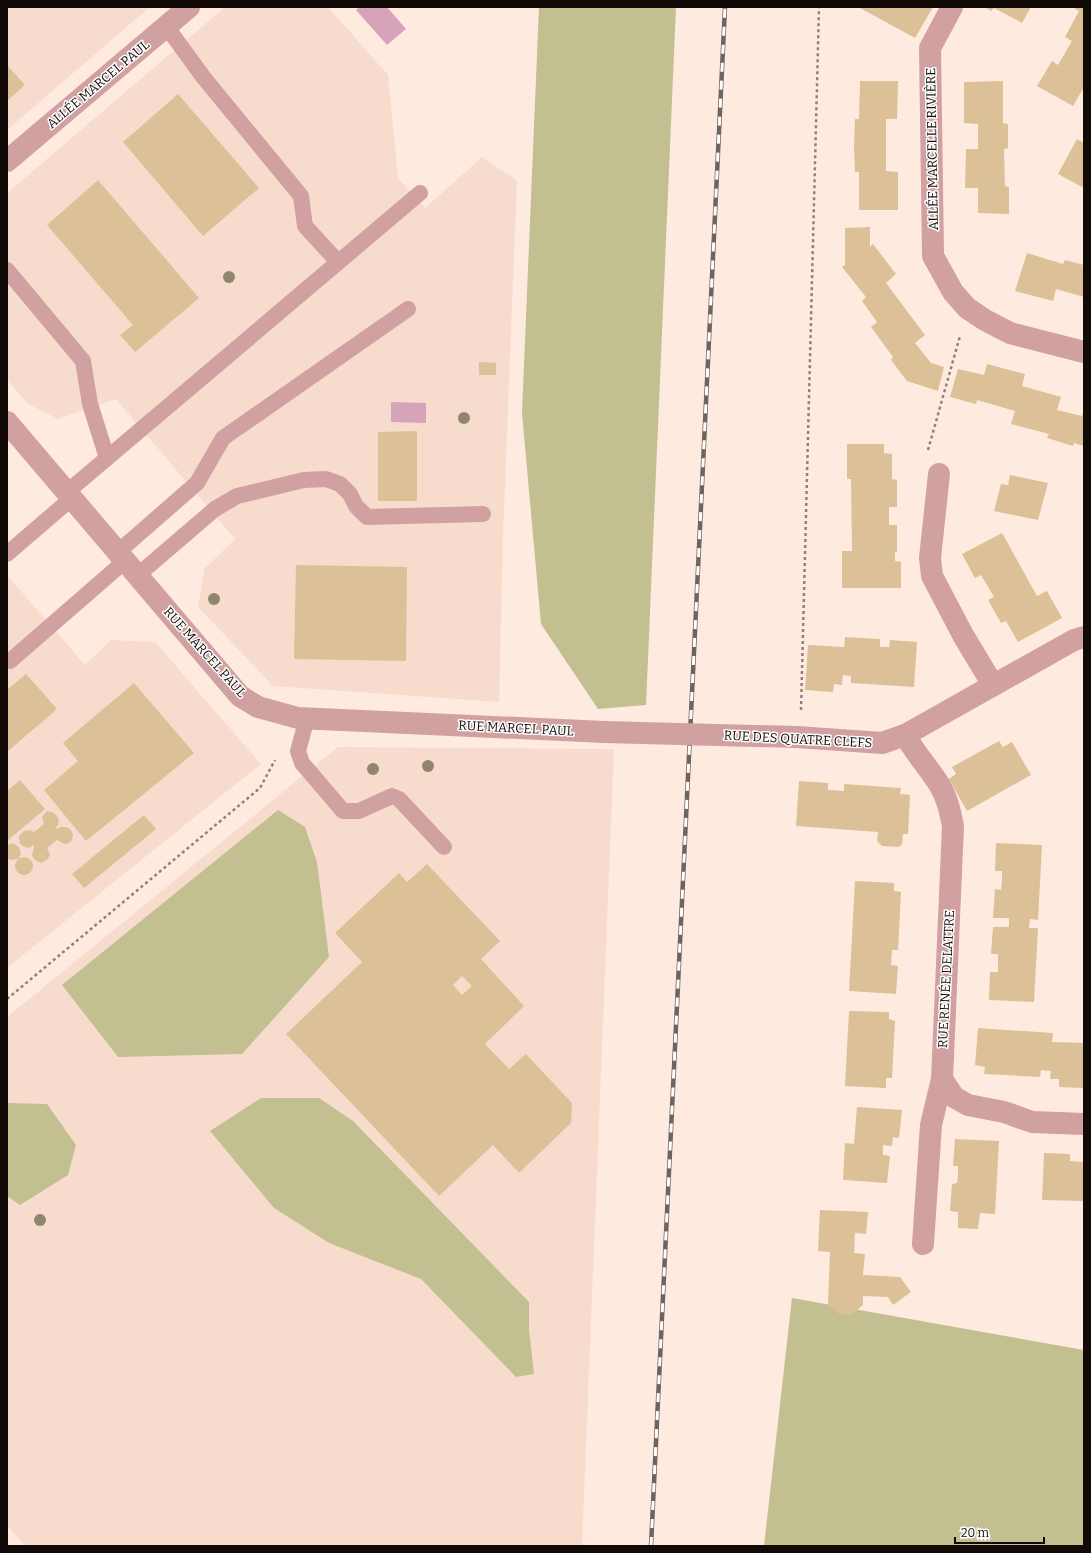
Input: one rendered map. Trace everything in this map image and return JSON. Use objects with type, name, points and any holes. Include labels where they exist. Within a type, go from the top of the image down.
[{"type":"street","name":"ALLÉE MARCEL PAUL","points":[[7,161],[189,7]]},
{"type":"street","name":"ALLÉE MARCELLE RIVIÈRE","points":[[952,7],[930,48],[933,256],[953,292],[967,308],[985,320],[1010,333],[1084,352]]},
{"type":"street","name":"RUE MARCEL PAUL","points":[[7,422],[240,696],[258,707],[298,718],[604,732]]},
{"type":"street","points":[[939,474],[930,558],[932,576],[963,635],[993,685]]},
{"type":"street","name":"RUE DES QUATRE CLEFS","points":[[604,732],[799,737],[882,743],[905,736],[1074,640],[1084,637]]},
{"type":"street","name":"RUE RENÉE DELATTRE","points":[[905,736],[940,785],[948,803],[953,826],[942,1079],[931,1125],[923,1244]]},
{"type":"street","points":[[942,1079],[954,1097],[968,1104],[1004,1112],[1032,1122],[1084,1124]]},
{"type":"lane","points":[[166,26],[204,78],[301,196],[305,226],[338,262]]},
{"type":"lane","points":[[7,554],[107,458],[420,193]]},
{"type":"lane","points":[[7,270],[84,362],[90,404],[107,458]]},
{"type":"lane","points":[[127,563],[197,483],[223,438],[408,309]]},
{"type":"lane","points":[[10,661],[127,563],[237,496],[304,480],[326,479],[340,484],[350,494],[356,506],[367,517],[483,514]]},
{"type":"lane","points":[[307,718],[298,752],[302,763],[343,811],[359,811],[392,796],[400,799],[444,847]]},
{"type":"path","points":[[799,737],[819,7]]},
{"type":"path","points":[[939,474],[926,457],[967,308]]},
{"type":"path","points":[[7,999],[260,788],[278,756]]},
{"type":"shaded area","points":[[7,7],[150,7],[7,130]]},
{"type":"shaded area","points":[[225,7],[328,7],[388,75],[398,178],[425,208],[482,157],[517,181],[503,536],[499,702],[273,686],[198,607],[205,568],[235,539],[116,399],[58,419],[28,404],[7,380],[7,193]]},
{"type":"shaded area","points":[[360,7],[387,7],[406,29],[387,45],[356,10]]},
{"type":"shaded area","points":[[539,7],[676,7],[646,705],[598,709],[541,624],[522,413]]},
{"type":"shaded area","points":[[391,402],[426,403],[426,423],[391,422]]},
{"type":"shaded area","points":[[7,575],[85,665],[111,640],[155,642],[261,764],[7,968]]},
{"type":"shaded area","points":[[338,747],[614,749],[582,1546],[26,1546],[7,1526],[7,1017]]},
{"type":"shaded area","points":[[278,810],[305,827],[317,862],[329,957],[242,1054],[118,1057],[62,985]]},
{"type":"shaded area","points":[[261,1098],[319,1098],[353,1121],[529,1302],[529,1330],[534,1374],[516,1377],[421,1279],[329,1243],[274,1208],[210,1131]]},
{"type":"shaded area","points":[[7,1103],[47,1104],[76,1145],[68,1175],[20,1205],[7,1196]]},
{"type":"shaded area","points":[[792,1298],[1084,1350],[1084,1546],[764,1546]]},
{"type":"building","points":[[933,7],[915,38],[860,8]]},
{"type":"building","points":[[985,7],[1031,7],[1022,23],[994,8],[991,11]]},
{"type":"building","points":[[1072,7],[1084,7],[1084,87],[1073,106],[1037,86],[1052,61],[1058,65],[1072,41],[1065,37],[1079,11]]},
{"type":"building","points":[[7,65],[25,85],[7,101]]},
{"type":"building","points":[[860,81],[898,81],[897,119],[886,119],[886,171],[898,172],[898,210],[859,210],[859,172],[855,172],[854,145],[855,119],[859,119]]},
{"type":"building","points":[[1003,81],[1003,123],[1008,124],[1008,148],[1004,149],[1005,186],[1009,187],[1009,214],[978,213],[978,188],[965,188],[966,149],[978,149],[978,124],[964,123],[964,82]]},
{"type":"building","points":[[178,94],[259,188],[203,236],[123,142]]},
{"type":"building","points":[[1077,139],[1084,143],[1084,184],[1082,187],[1058,174]]},
{"type":"building","points":[[98,180],[199,298],[135,352],[120,335],[133,325],[47,225]]},
{"type":"building","points":[[870,227],[870,247],[873,244],[896,274],[886,283],[925,335],[915,343],[931,363],[944,367],[938,391],[907,381],[891,360],[893,357],[871,327],[877,322],[862,301],[866,297],[842,267],[845,265],[845,228]]},
{"type":"building","points":[[1027,253],[1063,264],[1065,260],[1084,265],[1084,297],[1056,289],[1053,301],[1015,291]]},
{"type":"building","points":[[479,362],[496,363],[496,375],[479,375]]},
{"type":"building","points":[[987,364],[1025,374],[1022,386],[1061,397],[1057,410],[1082,416],[1084,409],[1084,446],[1074,443],[1073,446],[1047,438],[1049,434],[1011,424],[1015,411],[977,400],[976,404],[950,397],[958,369],[984,375]]},
{"type":"building","points":[[417,431],[417,501],[378,501],[378,432]]},
{"type":"building","points":[[847,444],[884,444],[884,453],[892,454],[892,479],[897,480],[897,507],[889,507],[889,525],[897,525],[897,552],[895,552],[895,561],[901,562],[901,588],[842,588],[842,551],[852,551],[851,479],[847,479]]},
{"type":"building","points":[[1010,475],[1048,483],[1038,520],[994,511],[1001,484],[1008,485]]},
{"type":"building","points":[[1002,533],[1037,596],[1047,591],[1062,618],[1018,642],[1006,621],[1001,623],[988,600],[994,597],[981,575],[975,578],[962,554]]},
{"type":"building","points":[[296,565],[407,567],[406,661],[294,659]]},
{"type":"building","points":[[845,637],[880,639],[880,647],[889,647],[890,640],[917,642],[914,687],[851,683],[851,676],[843,675],[842,685],[834,684],[833,692],[805,690],[808,645],[844,647]]},
{"type":"building","points":[[26,674],[57,709],[7,752],[7,690]]},
{"type":"building","points":[[134,683],[194,753],[86,841],[44,790],[78,761],[63,743]]},
{"type":"building","points":[[999,741],[1003,747],[1012,742],[1031,775],[967,811],[949,779],[956,774],[952,767]]},
{"type":"building","points":[[20,780],[45,809],[7,841],[7,791]]},
{"type":"building","points":[[799,781],[828,783],[828,790],[844,791],[844,784],[901,788],[900,794],[910,795],[908,834],[903,834],[902,844],[899,847],[882,846],[877,841],[878,832],[796,826]]},
{"type":"building","points":[[47,811],[54,813],[59,820],[58,825],[55,828],[67,827],[71,830],[73,835],[72,840],[69,843],[65,844],[57,840],[47,848],[50,854],[48,859],[41,863],[35,860],[32,855],[33,845],[29,848],[25,847],[20,844],[19,838],[24,831],[30,830],[34,832],[44,824],[42,817]]},
{"type":"building","points":[[144,815],[156,829],[84,888],[72,874]]},
{"type":"building","points":[[13,843],[19,847],[21,854],[18,859],[10,860],[7,858],[7,845]]},
{"type":"building","points":[[996,843],[1042,845],[1038,920],[1030,919],[1029,928],[1038,928],[1034,1002],[989,1000],[990,972],[998,972],[998,954],[991,954],[993,927],[1009,927],[1009,918],[993,918],[995,889],[1001,890],[1002,881],[1002,871],[995,871]]},
{"type":"building","points":[[24,857],[30,860],[33,866],[30,872],[24,875],[18,872],[15,866],[18,860]]},
{"type":"building","points":[[427,864],[500,941],[481,959],[524,1006],[485,1044],[509,1069],[526,1054],[572,1103],[571,1123],[519,1173],[493,1145],[439,1196],[286,1034],[362,962],[335,933],[399,873],[407,882]],"holes":[[[462,976],[472,986],[462,995],[453,985]]]},
{"type":"building","points":[[855,881],[894,883],[894,891],[901,892],[898,950],[892,950],[891,965],[898,966],[896,994],[849,991]]},
{"type":"building","points":[[849,1011],[889,1012],[889,1019],[895,1021],[892,1078],[886,1078],[886,1088],[845,1086]]},
{"type":"building","points":[[978,1028],[1053,1033],[1052,1042],[1084,1043],[1084,1088],[1059,1087],[1059,1079],[1050,1079],[1051,1071],[1041,1070],[1040,1077],[984,1074],[985,1067],[975,1065]]},
{"type":"building","points":[[857,1107],[902,1110],[899,1138],[893,1137],[892,1146],[883,1145],[883,1155],[890,1156],[887,1183],[843,1180],[845,1143],[854,1144]]},
{"type":"building","points":[[955,1139],[999,1141],[995,1214],[980,1213],[978,1229],[958,1228],[958,1212],[950,1211],[952,1184],[957,1183],[958,1176],[958,1166],[953,1166]]},
{"type":"building","points":[[1044,1153],[1070,1154],[1070,1161],[1084,1162],[1084,1201],[1042,1200]]},
{"type":"building","points":[[820,1210],[868,1212],[866,1234],[855,1233],[854,1253],[865,1254],[863,1275],[900,1277],[911,1292],[893,1305],[888,1297],[863,1296],[863,1305],[851,1315],[839,1314],[828,1304],[830,1252],[818,1251]]},
{"type":"railway","points":[[651,1546],[725,7]]}]
